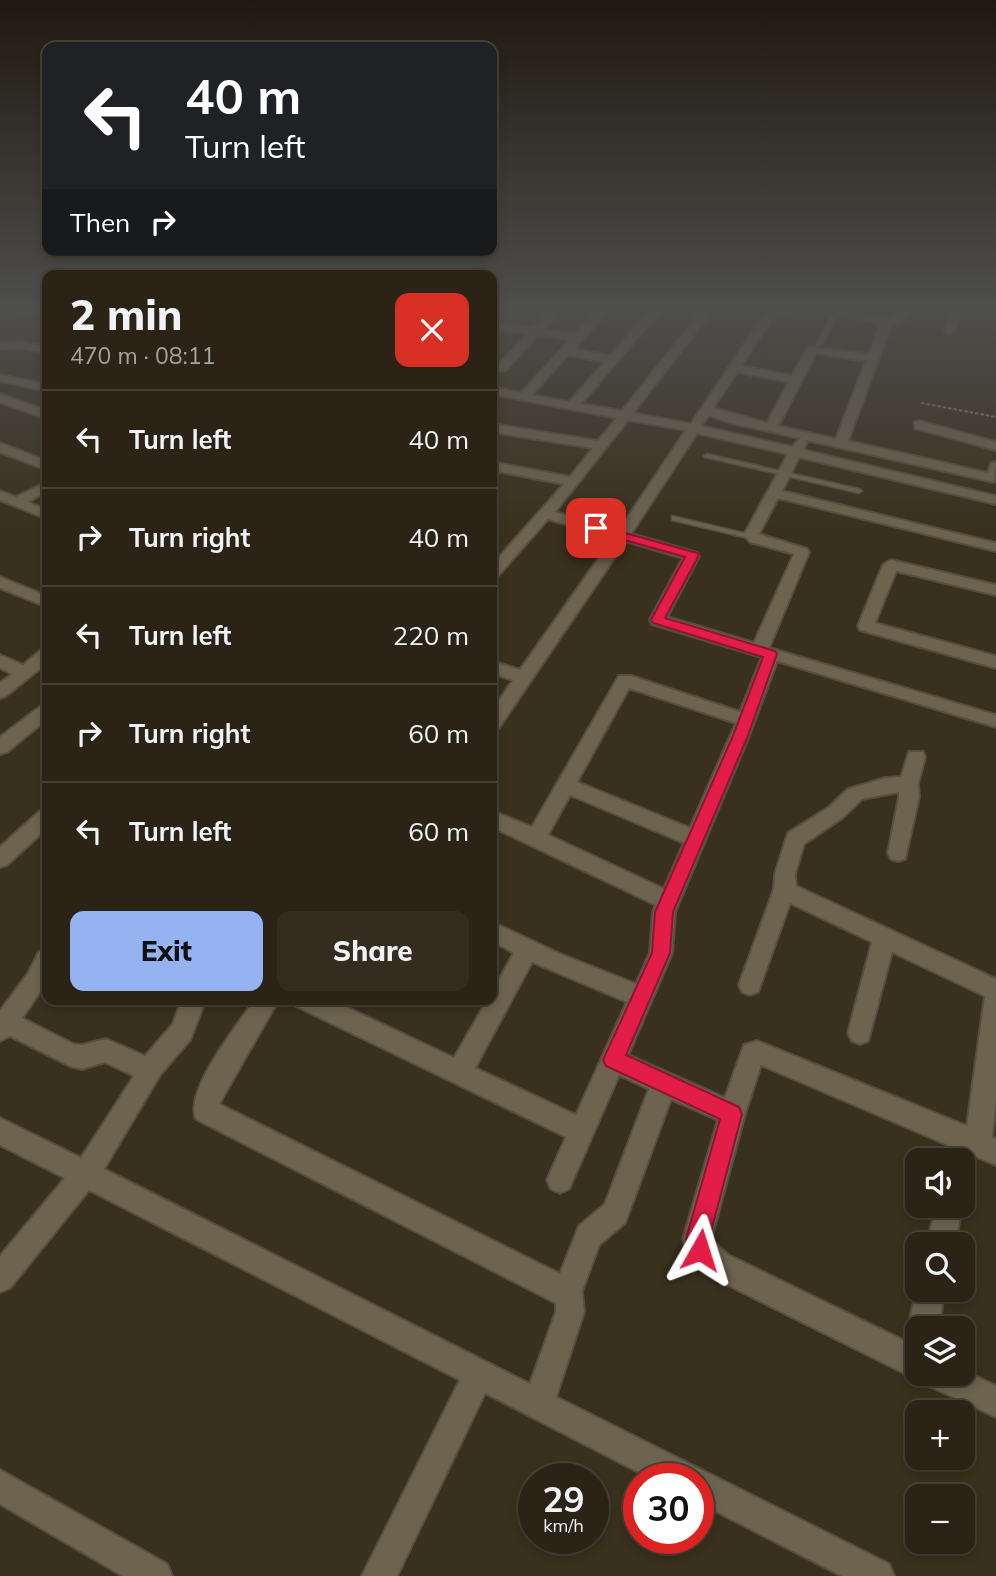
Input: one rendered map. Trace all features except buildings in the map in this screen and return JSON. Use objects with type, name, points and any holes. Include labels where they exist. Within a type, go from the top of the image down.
[{"type":"street","points":[[524,396],[536,384]]},
{"type":"street","points":[[573,405],[592,384]]},
{"type":"street","points":[[497,568],[573,482],[650,384]]},
{"type":"street","points":[[497,717],[723,384]]},
{"type":"street","points":[[771,428],[792,384]]},
{"type":"street","points":[[841,443],[863,384]]},
{"type":"street","points":[[497,392],[694,428],[996,500]]},
{"type":"street","points":[[0,398],[42,413]]},
{"type":"street","points":[[705,410],[728,415],[735,421],[993,478],[996,466]]},
{"type":"street","points":[[919,425],[996,446]]},
{"type":"street","points":[[497,429],[602,446]]},
{"type":"street","points":[[561,1180],[661,953],[664,912],[746,720],[765,653],[802,552],[752,537],[805,435]]},
{"type":"street","points":[[0,447],[42,464]]},
{"type":"street","points":[[497,467],[573,482]]},
{"type":"street","points":[[7,500],[42,488]]},
{"type":"street","points":[[774,494],[996,547]]},
{"type":"street","points":[[7,500],[42,513]]},
{"type":"street","points":[[544,513],[692,555],[657,620],[996,721]]},
{"type":"street","points":[[497,546],[512,550]]},
{"type":"street","points":[[996,590],[891,565],[866,626],[996,662]]},
{"type":"street","points":[[0,582],[42,600]]},
{"type":"street","points":[[0,692],[42,658]]},
{"type":"street","points":[[0,662],[24,673]]},
{"type":"street","points":[[497,669],[524,678]]},
{"type":"street","points":[[536,838],[625,680],[746,720]]},
{"type":"street","points":[[0,747],[42,714]]},
{"type":"street","points":[[898,853],[909,797],[908,784],[916,757]]},
{"type":"street","points":[[750,985],[785,893],[785,874],[791,847],[804,831],[835,813],[855,794],[877,786],[908,784]]},
{"type":"street","points":[[566,785],[695,839]]},
{"type":"street","points":[[0,859],[42,821]]},
{"type":"street","points":[[497,821],[669,901]]},
{"type":"street","points":[[785,893],[996,990]]},
{"type":"street","points":[[497,933],[528,949],[641,997]]},
{"type":"street","points":[[860,1033],[884,937]]},
{"type":"street","points":[[497,1005],[528,949]]},
{"type":"street","points":[[42,969],[4,1026],[70,1055],[82,1057],[106,1050],[148,1070]]},
{"type":"street","points":[[905,1356],[718,1265],[700,1250],[697,1239],[732,1114],[753,1053],[757,1052],[974,1148],[996,998]]},
{"type":"street","points":[[0,1278],[85,1175],[145,1083],[148,1070],[186,1026],[192,1005]]},
{"type":"street","points":[[264,1005],[208,1094],[205,1110],[567,1294]]},
{"type":"street","points":[[317,1005],[582,1131]]},
{"type":"street","points":[[459,1073],[497,1005]]},
{"type":"street","points":[[614,1060],[732,1114]]},
{"type":"street","points":[[538,1404],[570,1312],[567,1294],[589,1237],[615,1213],[664,1083]]},
{"type":"street","points":[[0,1131],[654,1463]]},
{"type":"street","points":[[379,1576],[479,1374]]},
{"type":"street","points":[[963,1386],[996,1402]]},
{"type":"street","points":[[0,1486],[155,1576]]},
{"type":"street","points":[[714,1493],[877,1576]]},
{"type":"lane","points":[[707,456],[859,491]]},
{"type":"lane","points":[[675,518],[752,537]]},
{"type":"path","points":[[921,403],[996,417]]},
{"type":"route","points":[[596,528],[692,555],[657,620],[771,654],[739,738],[664,912],[661,953],[614,1060],[732,1114],[697,1239],[700,1250]]}]
